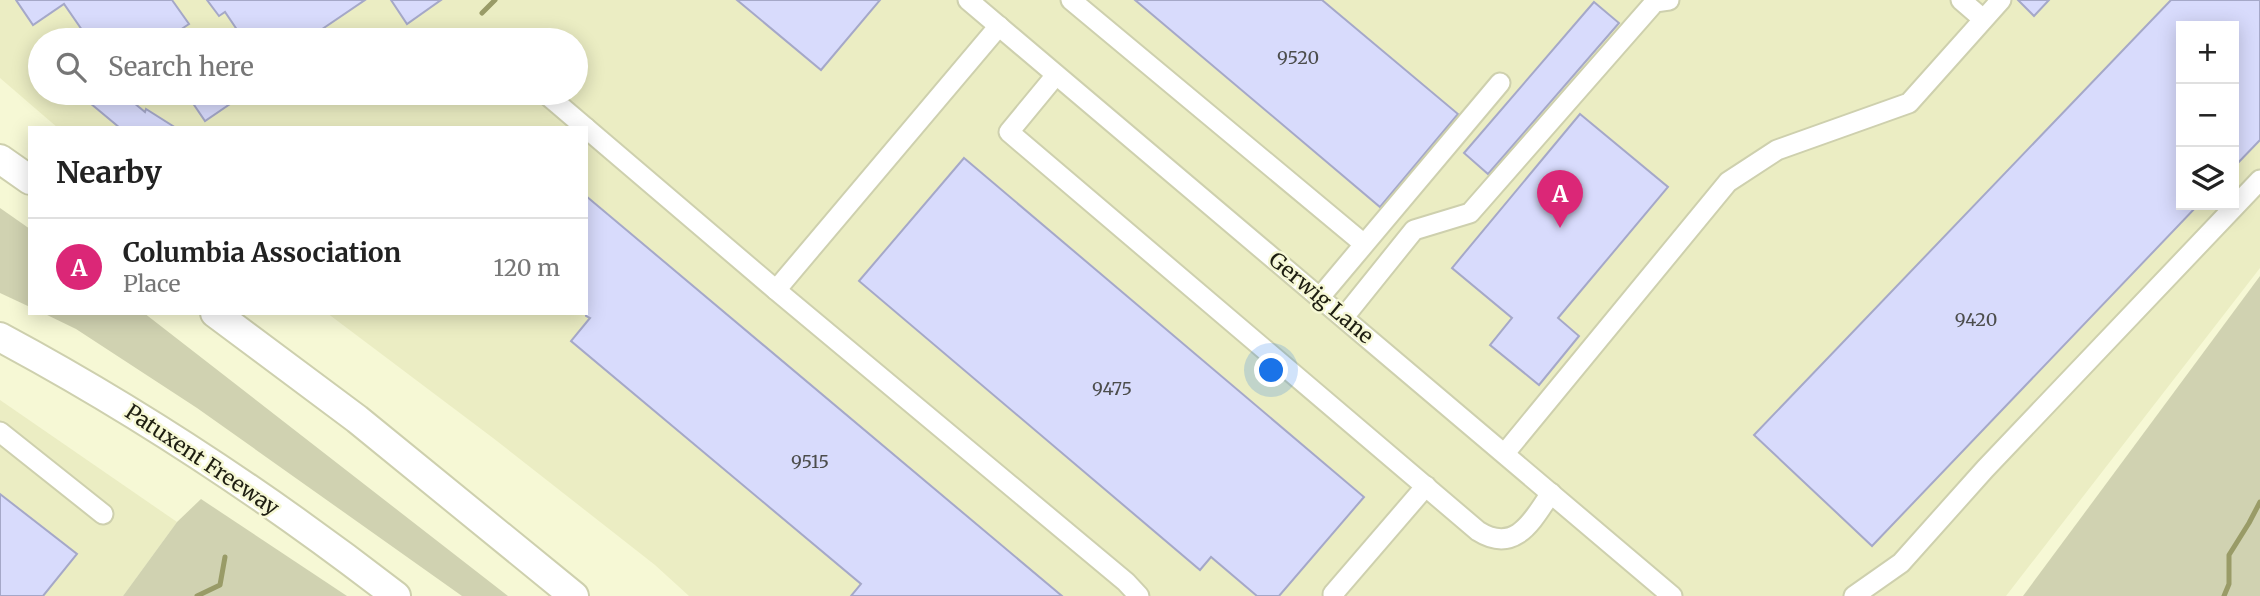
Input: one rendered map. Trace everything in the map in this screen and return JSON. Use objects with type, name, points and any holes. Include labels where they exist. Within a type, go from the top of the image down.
[{"type":"highway","points":[[0,159],[28,179]]},
{"type":"highway","points":[[218,315],[357,419],[574,596]]},
{"type":"highway","name":"Patuxent Freeway","points":[[0,337],[134,413],[289,518],[396,596]]},
{"type":"street","name":"Gerwig Lane","points":[[968,0],[1672,596]]},
{"type":"street","points":[[1071,0],[1364,244]]},
{"type":"street","points":[[1344,317],[1414,230],[1470,213],[1655,2],[1669,0]]},
{"type":"street","points":[[1961,0],[1983,19]]},
{"type":"street","points":[[1505,453],[1728,182],[1777,149],[1909,103],[2001,0]]},
{"type":"street","points":[[776,290],[999,26]]},
{"type":"street","points":[[1056,75],[1009,132],[1478,531],[1498,539],[1521,533],[1551,493]]},
{"type":"street","points":[[1320,297],[1500,83]]},
{"type":"street","points":[[559,105],[584,126]]},
{"type":"street","points":[[588,130],[1126,582],[1139,596]]},
{"type":"street","points":[[1854,596],[1901,563],[1985,469],[2260,180]]},
{"type":"street","points":[[0,432],[103,514]]},
{"type":"street","points":[[1333,594],[1426,486]]},
{"type":"shaded area","points":[[0,0],[2260,0],[2260,268],[2006,596],[689,596],[655,565],[493,438],[330,315],[588,315],[588,126],[56,126],[31,105],[588,105],[588,28],[28,28],[28,102],[0,78]]},
{"type":"shaded area","points":[[0,208],[28,228],[28,306],[0,293]]},
{"type":"shaded area","points":[[2260,276],[2260,596],[2023,596]]},
{"type":"shaded area","points":[[47,315],[147,315],[508,596],[462,596],[197,408],[76,329]]},
{"type":"shaded area","points":[[0,400],[177,522],[123,596],[0,596]]},
{"type":"shaded area","points":[[201,499],[347,596],[123,596],[177,522]]},
{"type":"building","points":[[16,0],[172,0],[189,24],[183,28],[81,28],[64,4],[33,25]]},
{"type":"building","points":[[207,0],[365,0],[324,28],[236,28],[225,12],[219,16]]},
{"type":"building","points":[[391,0],[441,0],[407,24]]},
{"type":"building","points":[[737,0],[880,0],[821,70]]},
{"type":"building","points":[[1135,0],[1322,0],[1458,114],[1380,207]]},
{"type":"building","points":[[2018,0],[2049,0],[2034,16]]},
{"type":"building","points":[[2171,0],[2260,0],[2260,140],[2239,162],[2239,21],[2176,21],[2176,210],[2193,210],[1872,546],[1754,435]]},
{"type":"building","points":[[1594,2],[1619,23],[1488,174],[1464,153]]},
{"type":"building","points":[[92,105],[137,105],[173,126],[118,126]]},
{"type":"building","points":[[194,105],[229,105],[205,121]]},
{"type":"building","points":[[1580,114],[1668,187],[1558,318],[1579,336],[1539,385],[1490,345],[1512,318],[1452,268]]},
{"type":"building","points":[[964,158],[1364,497],[1279,596],[1257,596],[1211,557],[1200,570],[859,281]]},
{"type":"building","points":[[588,198],[1062,596],[851,596],[861,584],[571,341],[590,318],[586,316]]},
{"type":"building","points":[[0,494],[77,554],[43,596],[0,596]]},
{"type":"waterway","points":[[482,13],[495,0]]},
{"type":"waterway","points":[[2224,596],[2229,584],[2229,555],[2260,502]]},
{"type":"waterway","points":[[197,596],[220,585],[225,557]]},
{"type":"place","name":"Columbia Association","points":[[1560,228]]}]
